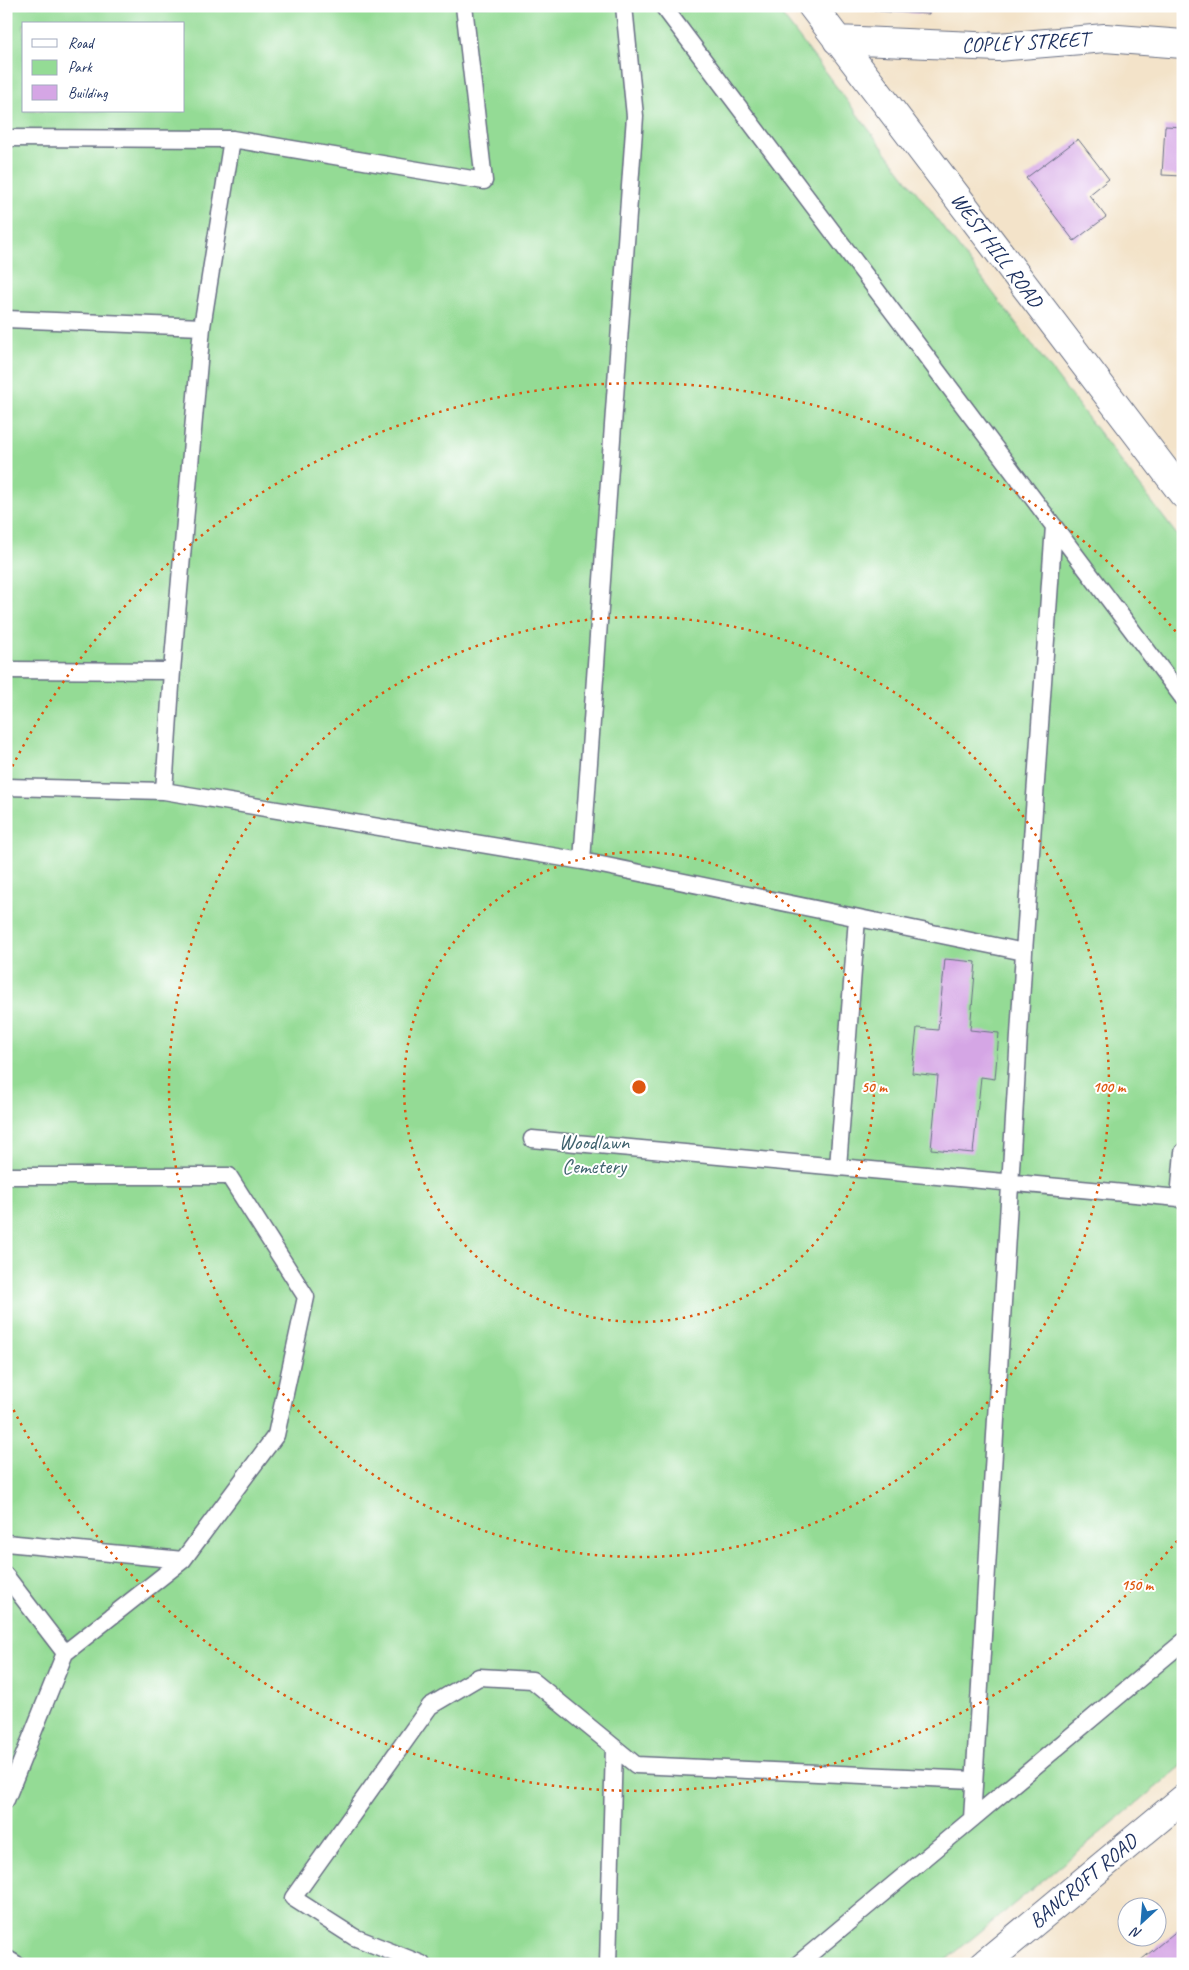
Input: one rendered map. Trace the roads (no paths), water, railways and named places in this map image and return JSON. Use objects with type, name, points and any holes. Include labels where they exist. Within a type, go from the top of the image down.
[{"type":"street","name":"WEST HILL ROAD","points":[[812,6],[1183,494]]},
{"type":"street","name":"COPLEY STREET","points":[[837,40],[998,47],[1105,38],[1183,44]]},
{"type":"street","name":"BANCROFT ROAD","points":[[984,1964],[1183,1799]]},
{"type":"lane","points":[[6,138],[232,138],[484,181],[464,6]]},
{"type":"lane","points":[[582,861],[635,116],[624,6]]},
{"type":"lane","points":[[663,6],[1183,698]]},
{"type":"lane","points":[[164,791],[172,670],[202,327],[232,138]]},
{"type":"lane","points":[[6,318],[202,327]]},
{"type":"lane","points":[[972,1819],[1024,952],[1054,526]]},
{"type":"lane","points":[[6,670],[172,670]]},
{"type":"lane","points":[[6,787],[164,791],[582,861],[1024,952]]},
{"type":"lane","points":[[838,1167],[857,918]]},
{"type":"lane","points":[[532,1138],[1181,1200],[1183,1152]]},
{"type":"lane","points":[[6,1176],[229,1176],[306,1297],[276,1435],[183,1560],[65,1653],[6,1800]]},
{"type":"lane","points":[[6,1543],[183,1560]]},
{"type":"lane","points":[[6,1576],[65,1653]]},
{"type":"lane","points":[[798,1964],[1183,1642]]},
{"type":"lane","points":[[422,1964],[354,1937],[293,1898],[430,1706],[479,1677],[532,1680],[636,1765],[974,1780]]},
{"type":"lane","points":[[608,1964],[614,1747]]},
{"type":"lane","points":[[6,1958],[16,1964]]},
{"type":"park label","name":"Woodlawn Cemetery","points":[[594,1154]]}]
